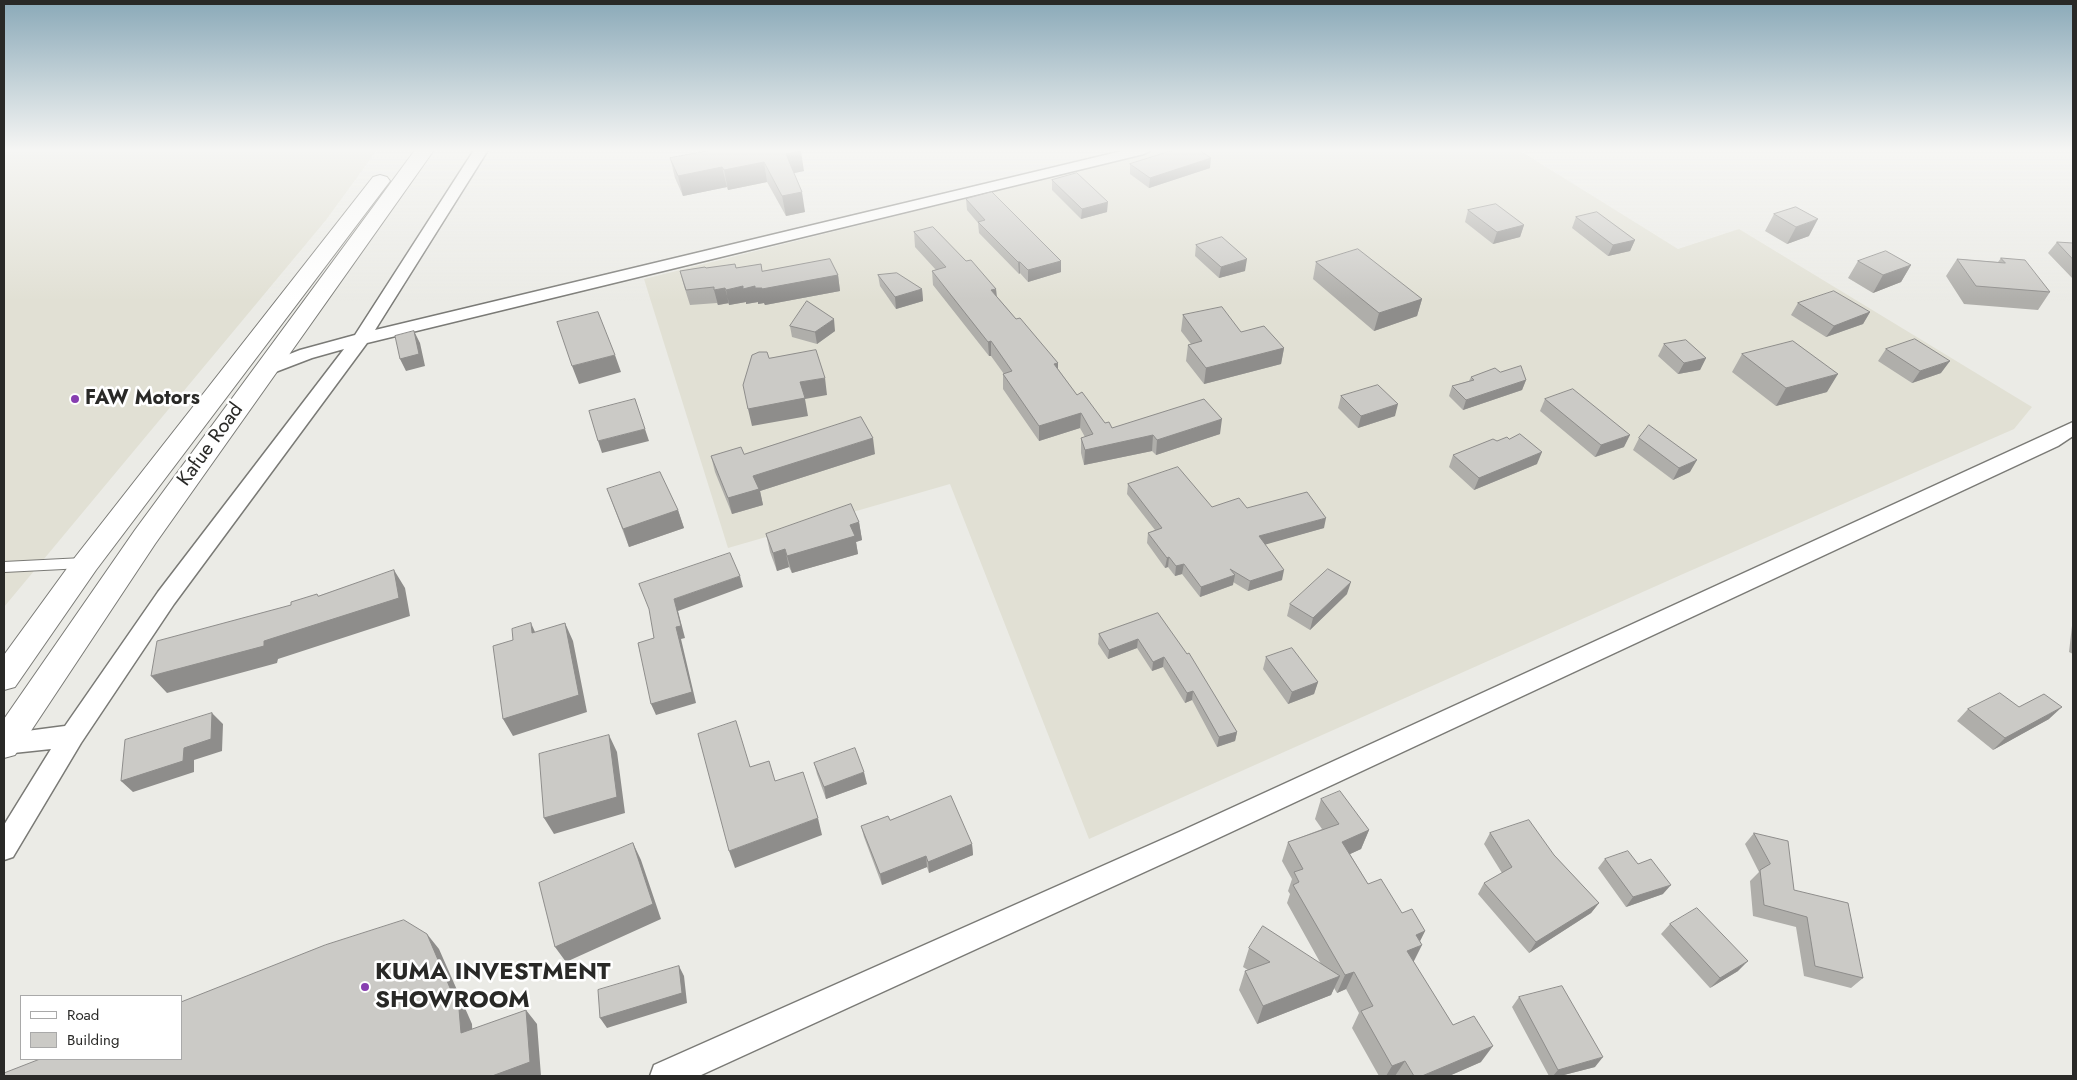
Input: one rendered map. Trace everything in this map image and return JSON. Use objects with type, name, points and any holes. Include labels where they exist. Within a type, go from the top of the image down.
[{"type":"main road","name":"Kafue Road","points":[[4,678],[86,563],[365,200]]},
{"type":"main road","name":"Kafue Road","points":[[4,744],[139,545],[264,370],[389,200]]},
{"type":"street","points":[[4,848],[72,736],[166,598],[361,340],[449,200]]},
{"type":"street","points":[[264,370],[306,354],[361,340],[936,200]]},
{"type":"street","points":[[664,1076],[1197,836],[2051,441],[2073,428]]},
{"type":"street","points":[[4,744],[72,736]]},
{"type":"lane","points":[[4,567],[86,563]]},
{"type":"shaded area","points":[[4,200],[340,200],[326,220],[4,607]]},
{"type":"shaded area","points":[[958,200],[1600,200],[1678,249],[1739,229],[2032,407],[2014,429],[1683,574],[1089,839],[950,484],[728,548],[644,279]]},
{"type":"building","points":[[967,200],[1000,200],[1061,261],[1028,270],[978,222],[985,220]]},
{"type":"building","points":[[1073,200],[1106,200],[1108,202],[1082,209]]},
{"type":"building","points":[[1496,204],[1524,225],[1497,232],[1468,210]]},
{"type":"building","points":[[1796,207],[1818,219],[1796,227],[1774,214]]},
{"type":"building","points":[[1597,212],[1635,240],[1613,245],[1576,217]]},
{"type":"building","points":[[933,227],[966,261],[971,260],[996,289],[991,290],[1016,319],[1020,318],[1058,363],[1054,364],[1077,395],[1082,392],[1105,423],[1109,422],[1112,428],[1204,399],[1222,419],[1157,440],[1153,435],[1085,450],[1081,438],[1093,434],[1081,413],[1039,426],[1003,374],[1012,371],[991,341],[988,342],[932,271],[946,267],[914,232]]},
{"type":"building","points":[[1222,237],[1247,259],[1221,267],[1196,245]]},
{"type":"building","points":[[2057,242],[2073,243],[2073,259]]},
{"type":"building","points":[[1358,249],[1422,299],[1379,313],[1316,262]]},
{"type":"building","points":[[1886,251],[1911,265],[1883,275],[1858,261]]},
{"type":"building","points":[[2001,258],[2025,260],[2050,292],[1976,286],[1957,259],[2005,263]]},
{"type":"building","points":[[830,259],[838,275],[762,289],[755,288],[755,286],[743,289],[743,286],[726,290],[725,288],[714,290],[714,287],[686,290],[680,271],[735,264],[736,268],[761,264],[762,271]]},
{"type":"building","points":[[897,273],[922,289],[895,297],[878,275]]},
{"type":"building","points":[[1834,291],[1870,312],[1834,326],[1798,303]]},
{"type":"building","points":[[807,301],[834,319],[815,332],[790,326]]},
{"type":"building","points":[[1222,307],[1241,332],[1264,326],[1284,348],[1206,368],[1188,345],[1202,341],[1183,315]]},
{"type":"building","points":[[598,312],[615,355],[572,366],[557,322]]},
{"type":"building","points":[[414,331],[419,354],[400,359],[395,336]]},
{"type":"building","points":[[1915,339],[1950,361],[1920,371],[1886,349]]},
{"type":"building","points":[[1686,340],[1706,358],[1684,363],[1664,344]]},
{"type":"building","points":[[1793,341],[1838,374],[1786,388],[1742,354]]},
{"type":"building","points":[[816,350],[825,378],[800,382],[805,398],[748,409],[743,385],[752,355],[759,352],[767,352],[769,358]]},
{"type":"building","points":[[1521,366],[1526,380],[1466,400],[1452,386],[1474,380],[1471,377],[1495,368],[1500,372]]},
{"type":"building","points":[[1378,385],[1398,404],[1361,416],[1341,396]]},
{"type":"building","points":[[1573,389],[1630,435],[1601,445],[1545,399]]},
{"type":"building","points":[[635,399],[645,429],[598,441],[589,411]]},
{"type":"building","points":[[861,417],[873,438],[753,476],[759,489],[728,498],[711,456],[741,447],[744,454]]},
{"type":"building","points":[[1649,425],[1697,460],[1679,468],[1639,438]]},
{"type":"building","points":[[1520,434],[1542,452],[1479,478],[1453,455],[1493,439],[1497,441],[1507,437],[1509,439]]},
{"type":"building","points":[[1178,467],[1212,507],[1239,498],[1247,508],[1307,492],[1326,518],[1259,536],[1284,570],[1250,581],[1230,569],[1235,575],[1201,587],[1184,564],[1176,566],[1169,557],[1167,558],[1148,533],[1162,528],[1128,484]]},
{"type":"building","points":[[660,472],[678,510],[623,529],[607,489]]},
{"type":"building","points":[[851,504],[859,522],[850,525],[855,536],[787,556],[785,549],[773,553],[766,534]]},
{"type":"building","points":[[730,553],[740,576],[674,599],[681,626],[676,627],[692,692],[651,704],[638,643],[654,638],[649,609],[639,584]]},
{"type":"building","points":[[1328,569],[1351,582],[1313,618],[1290,604]]},
{"type":"building","points":[[394,570],[399,598],[264,641],[264,646],[151,676],[157,641],[291,605],[291,602],[317,594],[318,596]]},
{"type":"building","points":[[1158,613],[1187,654],[1189,653],[1237,732],[1219,737],[1193,691],[1187,693],[1164,657],[1153,662],[1138,639],[1109,650],[1099,634]]},
{"type":"building","points":[[531,623],[532,633],[565,623],[579,695],[503,719],[493,646],[513,640],[512,629]]},
{"type":"building","points":[[1292,648],[1318,682],[1292,692],[1266,657]]},
{"type":"building","points":[[2000,693],[2019,707],[2044,694],[2062,707],[2005,738],[1968,709]]},
{"type":"building","points":[[212,713],[211,739],[184,748],[183,761],[121,781],[125,740]]},
{"type":"building","points":[[736,721],[750,767],[769,761],[775,781],[803,772],[818,818],[729,851],[698,734]]},
{"type":"building","points":[[609,735],[617,797],[544,818],[539,754]]},
{"type":"building","points":[[855,748],[864,772],[824,787],[814,763]]},
{"type":"building","points":[[1340,791],[1369,830],[1342,842],[1368,884],[1381,879],[1402,913],[1412,909],[1425,931],[1416,935],[1422,945],[1407,951],[1453,1025],[1474,1016],[1493,1046],[1422,1076],[1414,1076],[1405,1061],[1392,1066],[1361,1011],[1373,1006],[1354,972],[1345,975],[1293,885],[1299,882],[1294,872],[1303,869],[1288,842],[1339,824],[1321,799]]},
{"type":"building","points":[[951,796],[972,844],[928,862],[926,856],[880,874],[861,826],[888,816],[890,820]]},
{"type":"building","points":[[1529,820],[1554,855],[1599,903],[1536,942],[1484,883],[1512,867],[1490,833]]},
{"type":"building","points":[[1754,833],[1788,841],[1794,890],[1848,903],[1863,978],[1815,966],[1807,917],[1764,905],[1760,870],[1770,864]]},
{"type":"building","points":[[633,843],[653,904],[555,947],[539,883]]},
{"type":"building","points":[[1628,851],[1638,864],[1651,859],[1671,885],[1633,897],[1605,859]]},
{"type":"building","points":[[1697,908],[1748,961],[1720,978],[1670,924]]},
{"type":"building","name":"KUMA INVESTMENT SHOWROOM","points":[[404,920],[427,934],[459,1009],[461,1033],[526,1010],[530,1062],[492,1076],[4,1076],[4,1073],[37,1060],[182,1060],[182,1002],[325,945]]},
{"type":"building","points":[[1263,926],[1340,976],[1263,1006],[1245,971],[1270,962],[1249,948]]},
{"type":"building","points":[[679,966],[682,993],[600,1018],[598,990]]},
{"type":"building","points":[[1562,986],[1603,1057],[1558,1070],[1519,997]]},
{"type":"place","name":"FAW Motors","points":[[75,399]]},
{"type":"place","name":"KUMA INVESTMENT SHOWROOM","points":[[365,987]]}]
